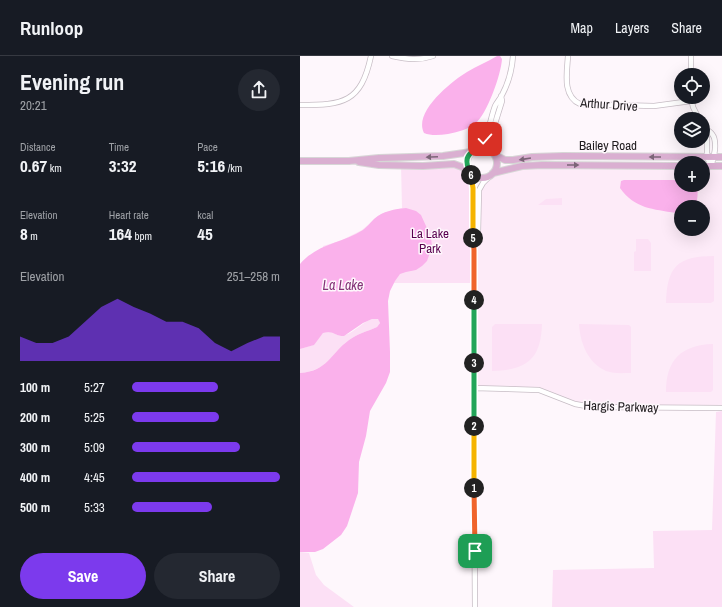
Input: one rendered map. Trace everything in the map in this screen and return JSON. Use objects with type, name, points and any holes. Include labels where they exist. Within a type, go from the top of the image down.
[{"type":"main road","points":[[300,161],[349,161],[379,158],[450,156],[485,148],[494,154],[497,162],[492,174],[488,177],[481,178],[454,164],[423,166],[379,165],[349,161]]},
{"type":"main road","points":[[470,172],[466,163],[468,157],[474,150]]},
{"type":"main road","name":"Bailey Road","points":[[494,154],[505,160],[563,156],[674,157]]},
{"type":"main road","name":"Bailey Road","points":[[710,157],[722,157]]},
{"type":"main road","name":"Bailey Road","points":[[492,174],[522,166],[542,164],[674,166]]},
{"type":"main road","points":[[711,166],[722,166]]},
{"type":"street","points":[[300,105],[332,104],[348,98],[355,93],[362,84],[368,72],[371,56]]},
{"type":"street","points":[[392,56],[412,60],[433,56]]},
{"type":"street","points":[[474,150],[486,136],[498,99],[501,96],[511,70],[513,56]]},
{"type":"street","name":"Arthur Drive","points":[[568,56],[568,90],[572,99],[579,104],[649,106],[674,102]]},
{"type":"street","points":[[691,56],[691,68]]},
{"type":"street","points":[[494,154],[493,130],[502,101],[501,96]]},
{"type":"street","points":[[710,132],[714,136],[714,157],[711,166]]},
{"type":"street","points":[[470,172],[473,188],[472,232],[474,250],[475,607]]},
{"type":"street","points":[[474,250],[478,233],[479,190],[483,183],[492,174]]},
{"type":"street","name":"Hargis Parkway","points":[[474,388],[539,390],[575,404],[592,407],[722,408]]},
{"type":"shaded area","points":[[674,166],[674,192],[710,192],[710,166],[722,166],[722,408],[584,406],[545,392],[474,388],[474,250],[478,233],[479,190],[493,173],[513,168]]},
{"type":"green space","name":"La Lake Park","points":[[450,164],[470,173],[474,283],[323,283],[323,246],[340,241],[362,230],[383,213],[402,208],[401,165]]},
{"type":"green space","points":[[562,198],[562,205],[538,205],[546,199]]},
{"type":"green space","points":[[636,239],[648,239],[651,243],[651,271],[634,271]]},
{"type":"green space","points":[[714,256],[714,301],[711,303],[666,303],[669,280],[676,266],[691,258]]},
{"type":"green space","points":[[376,318],[380,323],[377,327],[359,334],[349,340],[322,366],[309,372],[300,373],[300,349],[313,345],[323,333],[329,332],[345,335],[367,321]]},
{"type":"green space","points":[[495,324],[542,324],[539,346],[529,361],[514,368],[492,371],[492,327]]},
{"type":"green space","points":[[579,324],[629,325],[631,327],[631,373],[609,372],[594,363],[583,345]]},
{"type":"green space","points":[[713,344],[713,390],[711,392],[666,392],[669,371],[672,363],[678,356],[692,347]]},
{"type":"green space","points":[[722,411],[722,607],[552,607],[553,570],[654,568],[653,531],[712,530],[716,412]]},
{"type":"green space","points":[[300,552],[309,553],[316,575],[324,585],[354,607],[300,607]]},
{"type":"water","points":[[497,56],[500,56],[502,59],[501,66],[489,103],[480,119],[472,126],[458,132],[439,135],[424,133],[422,125],[424,116],[436,98],[460,76]]},
{"type":"water","points":[[674,180],[674,192],[698,192],[698,196],[697,200],[674,200],[674,213],[660,210],[645,207],[632,200],[620,188],[621,181]]},
{"type":"water","name":"La Lake","points":[[406,208],[416,211],[421,215],[431,237],[432,247],[427,261],[416,270],[400,274],[390,291],[388,301],[390,372],[386,383],[370,411],[366,436],[359,462],[358,493],[347,526],[341,535],[323,549],[315,552],[300,552],[300,373],[317,369],[328,361],[349,340],[359,334],[377,327],[380,323],[378,319],[372,319],[363,323],[344,336],[329,332],[323,333],[314,345],[300,349],[300,264],[314,252],[355,235],[381,214]]},
{"type":"route","points":[[475,551],[473,314],[474,250],[472,232],[473,188],[466,163],[469,154],[485,139]]}]
